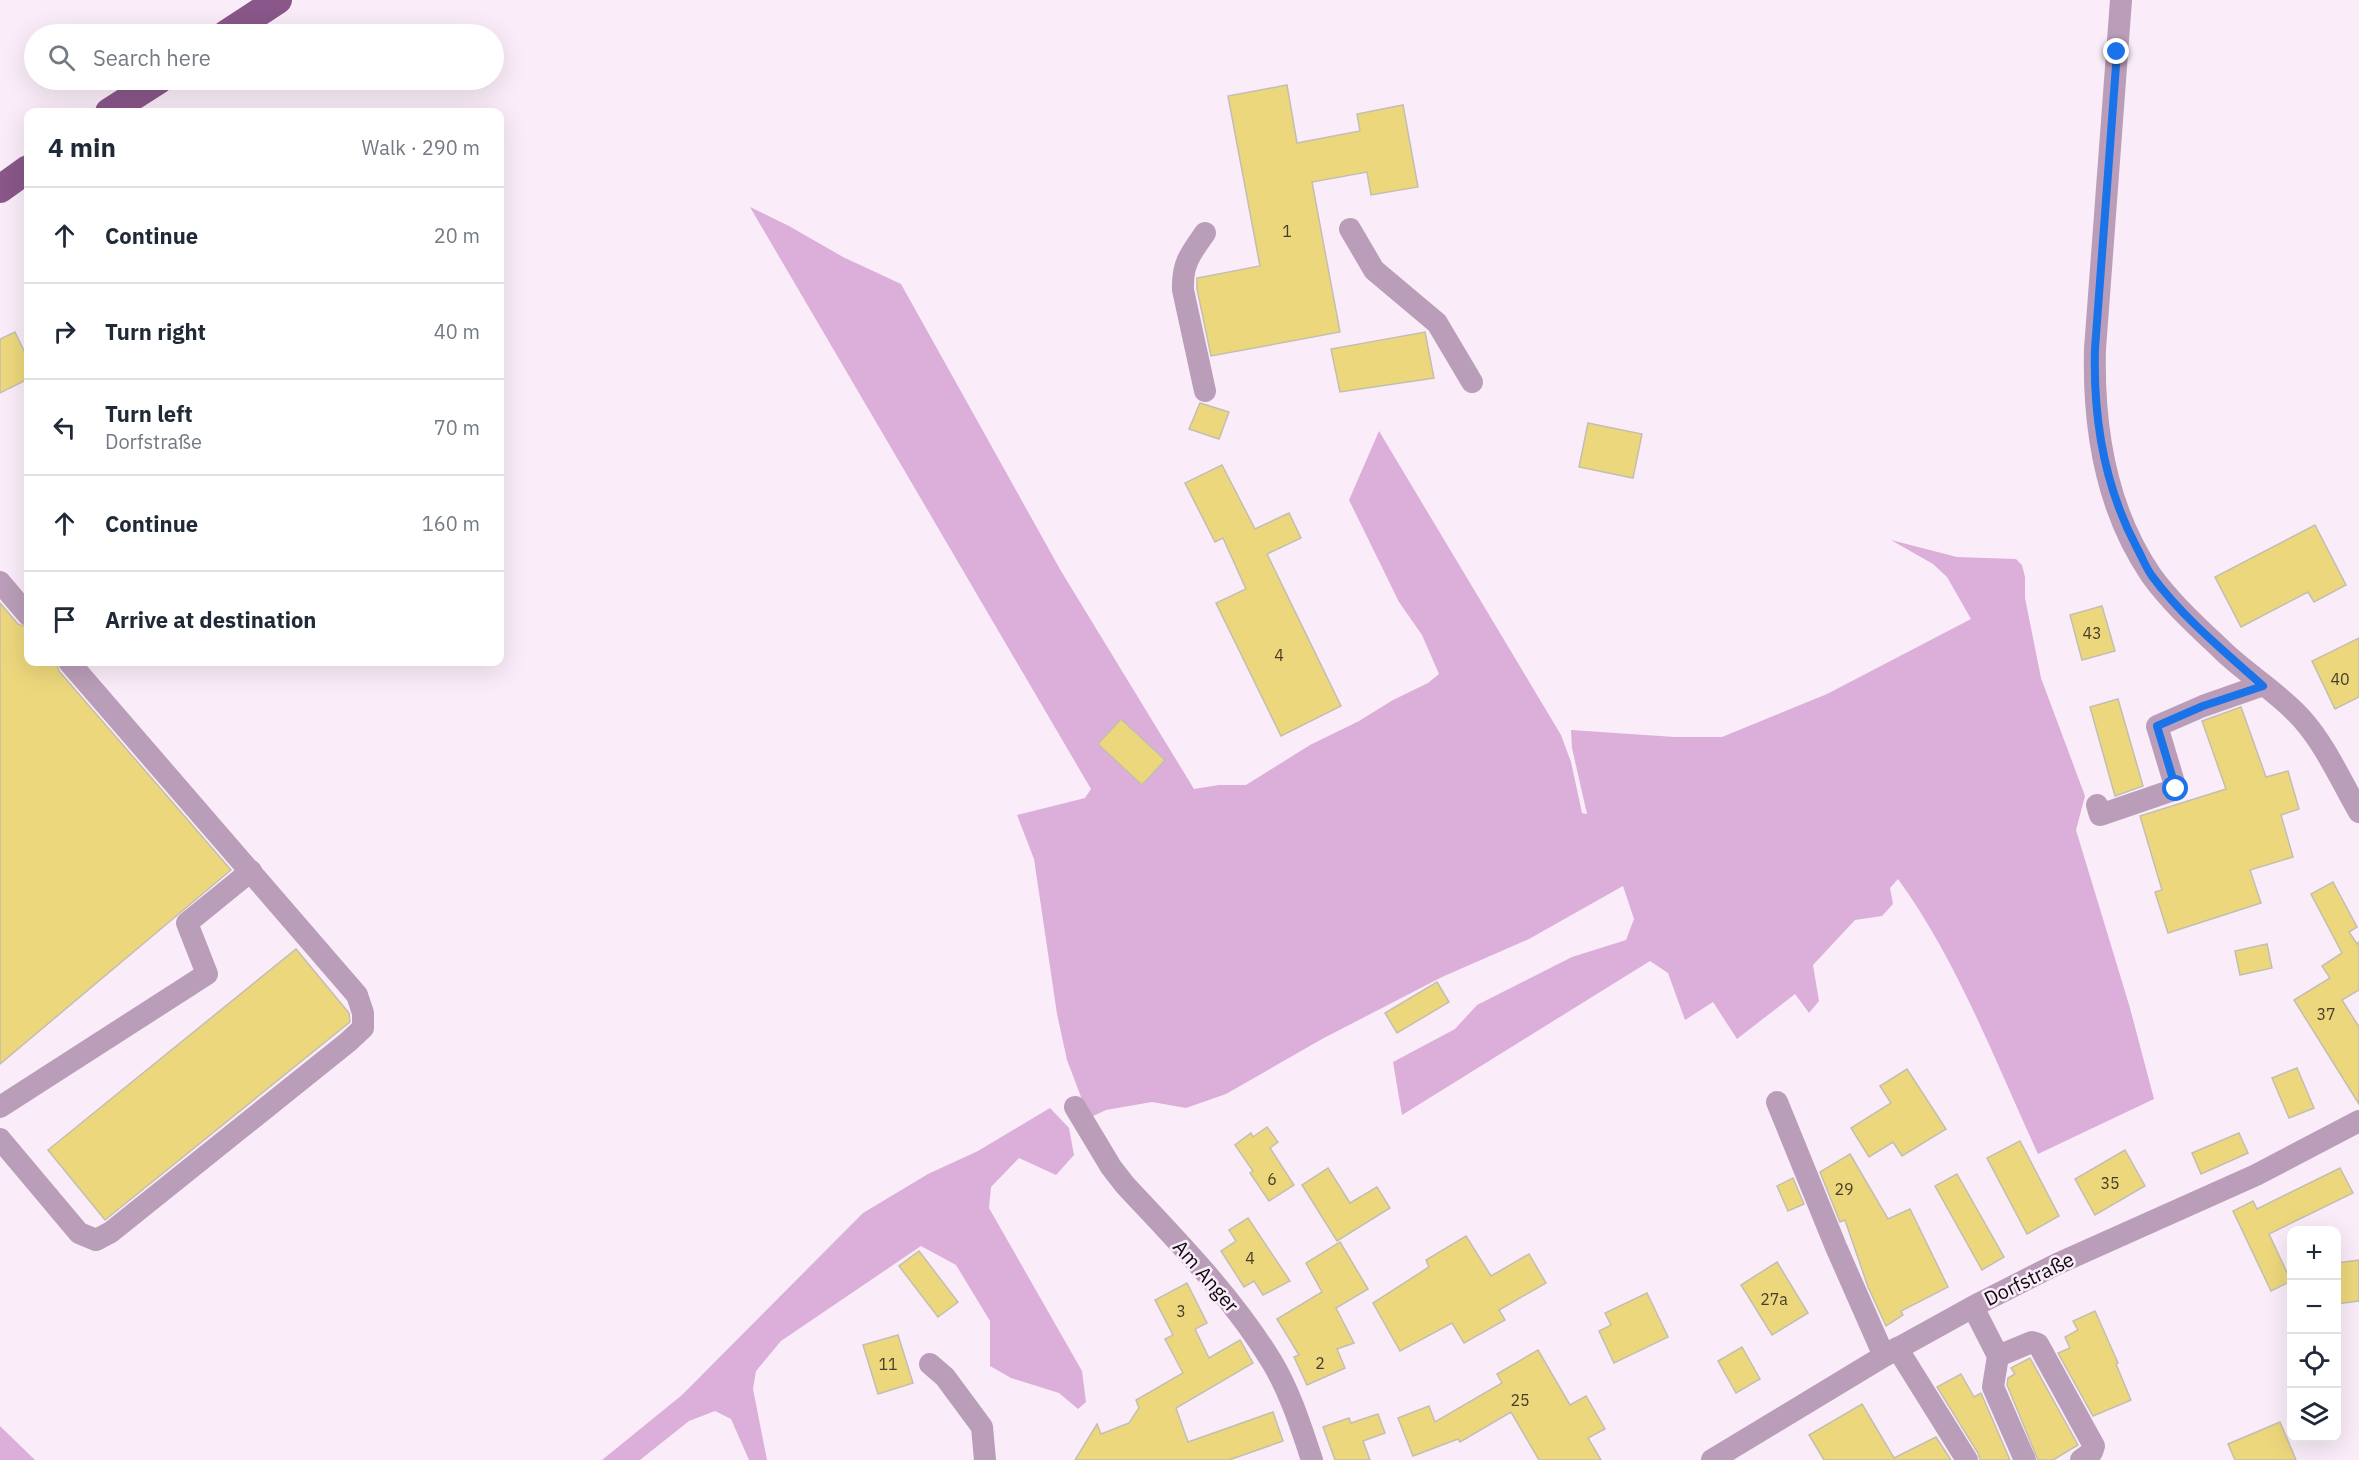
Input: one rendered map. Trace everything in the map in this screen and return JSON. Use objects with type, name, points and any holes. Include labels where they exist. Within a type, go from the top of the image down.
[{"type":"main road","points":[[241,24],[278,0]]},
{"type":"main road","points":[[115,108],[143,90]]},
{"type":"main road","points":[[0,189],[24,172]]},
{"type":"street","points":[[2121,0],[2099,277],[2094,386],[2098,428],[2108,478],[2130,534],[2150,573],[2171,600],[2225,653],[2302,719],[2321,744],[2359,812]]},
{"type":"street","points":[[1350,229],[1374,270],[1437,323],[1472,382]]},
{"type":"street","points":[[1205,233],[1187,259],[1182,274],[1183,290],[1205,392]]},
{"type":"street","points":[[0,582],[24,610]]},
{"type":"street","points":[[0,1139],[79,1233],[96,1240],[120,1225],[363,1028],[363,1013],[357,994],[72,666]]},
{"type":"street","points":[[2097,805],[2100,814],[2176,789],[2157,726],[2203,706],[2263,686]]},
{"type":"street","points":[[0,1107],[207,974],[187,923],[251,872]]},
{"type":"street","points":[[1777,1102],[1836,1248],[1890,1352],[1967,1460]]},
{"type":"street","name":"Am Anger","points":[[1075,1107],[1111,1167],[1125,1185],[1240,1314],[1272,1363],[1289,1396],[1312,1460]]},
{"type":"street","name":"Dorfstraße","points":[[1712,1460],[1890,1352],[1973,1307],[2057,1264],[2273,1167],[2359,1121]]},
{"type":"street","points":[[1973,1307],[1998,1356],[1993,1386],[2025,1460]]},
{"type":"street","points":[[1998,1356],[2032,1342],[2038,1344],[2094,1446],[2092,1452],[2082,1460]]},
{"type":"street","points":[[930,1364],[945,1377],[982,1427],[985,1460]]},
{"type":"shaded area","points":[[750,207],[843,257],[901,284],[1061,571],[1194,789],[1219,785],[1246,785],[1310,745],[1359,721],[1393,700],[1428,683],[1439,674],[1422,635],[1399,602],[1349,500],[1379,431],[1561,735],[1571,762],[1582,813],[1587,814],[1572,748],[1571,730],[1675,737],[1722,737],[1827,694],[1971,619],[1947,577],[1933,564],[1891,540],[1957,557],[2016,559],[2022,565],[2025,577],[2025,598],[2041,678],[2085,796],[2076,830],[2130,1008],[2154,1099],[2038,1154],[1957,978],[1939,943],[1898,879],[1890,888],[1893,904],[1882,916],[1855,920],[1813,965],[1819,1001],[1809,1013],[1795,994],[1737,1039],[1713,1002],[1685,1020],[1668,973],[1650,961],[1402,1115],[1393,1062],[1455,1029],[1477,1005],[1572,957],[1626,940],[1634,919],[1623,886],[1529,939],[1442,977],[1322,1039],[1226,1094],[1186,1108],[1152,1102],[1106,1110],[1089,1118],[1067,1060],[1057,1014],[1034,859],[1017,815],[1085,798],[1091,789]]},
{"type":"shaded area","points":[[1050,1108],[1069,1128],[1074,1155],[1056,1175],[1019,1158],[991,1187],[989,1208],[1082,1371],[1086,1402],[1078,1409],[1059,1393],[1011,1378],[990,1366],[990,1321],[956,1265],[921,1246],[781,1341],[756,1371],[753,1389],[767,1460],[749,1460],[731,1419],[715,1411],[689,1421],[640,1460],[602,1460],[682,1395],[863,1213],[928,1174],[978,1151]]},
{"type":"shaded area","points":[[0,1426],[35,1460],[0,1460]]},
{"type":"building","points":[[1287,85],[1297,143],[1360,131],[1357,114],[1403,105],[1418,187],[1371,195],[1367,172],[1312,182],[1340,332],[1211,356],[1197,289],[1197,278],[1260,266],[1228,96]]},
{"type":"building","points":[[15,332],[24,351],[24,381],[0,393],[0,339]]},
{"type":"building","points":[[1425,332],[1434,378],[1340,392],[1331,349]]},
{"type":"building","points":[[1200,403],[1229,412],[1219,439],[1189,429]]},
{"type":"building","points":[[1588,423],[1642,434],[1633,478],[1579,467]]},
{"type":"building","points":[[1222,465],[1255,529],[1289,513],[1301,538],[1267,554],[1341,706],[1281,736],[1216,603],[1246,589],[1223,538],[1215,542],[1185,483]]},
{"type":"building","points":[[2315,525],[2346,585],[2314,602],[2308,592],[2241,627],[2215,577]]},
{"type":"building","points":[[0,603],[18,624],[24,626],[24,666],[57,666],[59,671],[231,870],[0,1064]]},
{"type":"building","points":[[2102,606],[2115,651],[2082,660],[2070,615]]},
{"type":"building","points":[[2359,638],[2359,697],[2335,709],[2312,661]]},
{"type":"building","points":[[2118,699],[2143,786],[2115,796],[2090,707]]},
{"type":"building","points":[[2241,707],[2266,777],[2288,771],[2299,809],[2281,815],[2293,857],[2250,870],[2261,903],[2168,933],[2155,892],[2162,890],[2140,816],[2226,789],[2202,721]]},
{"type":"building","points":[[1121,719],[1165,760],[1142,785],[1098,744]]},
{"type":"building","points":[[2333,882],[2357,927],[2349,932],[2357,944],[2359,942],[2359,990],[2342,1000],[2359,1027],[2359,1104],[2294,1000],[2330,978],[2322,966],[2342,953],[2311,894]]},
{"type":"building","points":[[2267,944],[2272,968],[2240,975],[2235,951]]},
{"type":"building","points":[[296,949],[349,1013],[350,1022],[105,1220],[48,1150]]},
{"type":"building","points":[[1437,982],[1449,1002],[1397,1033],[1385,1013]]},
{"type":"building","points":[[2297,1068],[2314,1108],[2289,1118],[2272,1078]]},
{"type":"building","points":[[1907,1069],[1946,1129],[1902,1156],[1893,1142],[1869,1157],[1851,1128],[1891,1103],[1880,1086]]},
{"type":"building","points":[[1267,1127],[1278,1142],[1270,1148],[1294,1185],[1269,1201],[1250,1173],[1253,1171],[1235,1145],[1251,1133],[1253,1137]]},
{"type":"building","points":[[2239,1133],[2248,1153],[2201,1174],[2192,1153]]},
{"type":"building","points":[[2020,1141],[2059,1216],[2027,1234],[1987,1158]]},
{"type":"building","points":[[2125,1150],[2145,1186],[2095,1215],[2075,1179]]},
{"type":"building","points":[[1850,1154],[1888,1219],[1910,1209],[1948,1287],[1901,1311],[1903,1315],[1886,1326],[1868,1287],[1845,1220],[1840,1222],[1820,1172]]},
{"type":"building","points":[[1328,1168],[1350,1203],[1377,1187],[1390,1208],[1337,1241],[1302,1185]]},
{"type":"building","points":[[2340,1168],[2353,1193],[2269,1234],[2287,1272],[2287,1283],[2271,1291],[2233,1211],[2253,1201],[2257,1209]]},
{"type":"building","points":[[1957,1174],[2004,1257],[1982,1270],[1935,1186]]},
{"type":"building","points":[[1793,1178],[1804,1204],[1788,1211],[1777,1186]]},
{"type":"building","points":[[1248,1218],[1290,1281],[1263,1295],[1254,1281],[1244,1287],[1221,1251],[1236,1241],[1229,1230]]},
{"type":"building","points":[[1466,1236],[1491,1276],[1529,1254],[1546,1283],[1499,1310],[1505,1320],[1464,1343],[1452,1323],[1400,1351],[1373,1303],[1429,1267],[1426,1260]]},
{"type":"building","points":[[1340,1242],[1368,1289],[1336,1308],[1354,1343],[1337,1349],[1345,1368],[1307,1385],[1294,1357],[1299,1355],[1277,1319],[1322,1292],[1306,1263]]},
{"type":"building","points":[[919,1251],[958,1302],[938,1317],[899,1266]]},
{"type":"building","points":[[2359,1260],[2359,1301],[2341,1303],[2341,1262]]},
{"type":"building","points":[[1777,1262],[1808,1313],[1772,1335],[1741,1285]]},
{"type":"building","points":[[1187,1283],[1207,1323],[1195,1329],[1209,1358],[1240,1340],[1253,1363],[1176,1408],[1188,1442],[1273,1412],[1283,1441],[1229,1460],[1075,1460],[1097,1424],[1101,1434],[1129,1423],[1139,1408],[1136,1400],[1183,1373],[1165,1339],[1173,1335],[1155,1300]]},
{"type":"building","points":[[1647,1293],[1668,1337],[1614,1363],[1599,1331],[1611,1325],[1605,1313]]},
{"type":"building","points":[[2095,1311],[2118,1363],[2116,1364],[2131,1400],[2093,1416],[2058,1353],[2070,1348],[2065,1337],[2078,1330],[2073,1321]]},
{"type":"building","points":[[898,1335],[913,1383],[878,1394],[863,1345]]},
{"type":"building","points":[[1742,1347],[1760,1379],[1736,1393],[1718,1361]]},
{"type":"building","points":[[1538,1350],[1570,1405],[1586,1396],[1605,1429],[1588,1438],[1601,1460],[1539,1460],[1511,1412],[1460,1442],[1458,1439],[1413,1456],[1398,1418],[1429,1406],[1435,1422],[1502,1383],[1497,1374]]},
{"type":"building","points":[[2030,1358],[2078,1445],[2053,1460],[2038,1460],[2007,1385],[2008,1378],[2015,1374],[2011,1368]]},
{"type":"building","points":[[1961,1374],[1974,1397],[1981,1393],[2010,1460],[1980,1460],[1978,1453],[1937,1387]]},
{"type":"building","points":[[1862,1404],[1894,1458],[1936,1437],[1951,1460],[1824,1460],[1809,1435]]},
{"type":"building","points":[[1378,1414],[1385,1433],[1363,1441],[1370,1460],[1335,1460],[1323,1427],[1349,1418],[1351,1423]]},
{"type":"building","points":[[2280,1422],[2296,1460],[2235,1460],[2228,1444]]},
{"type":"route","points":[[2117,52],[2100,267],[2094,386],[2098,428],[2108,478],[2130,534],[2150,573],[2179,608],[2263,686],[2203,706],[2157,726],[2176,789]]}]
